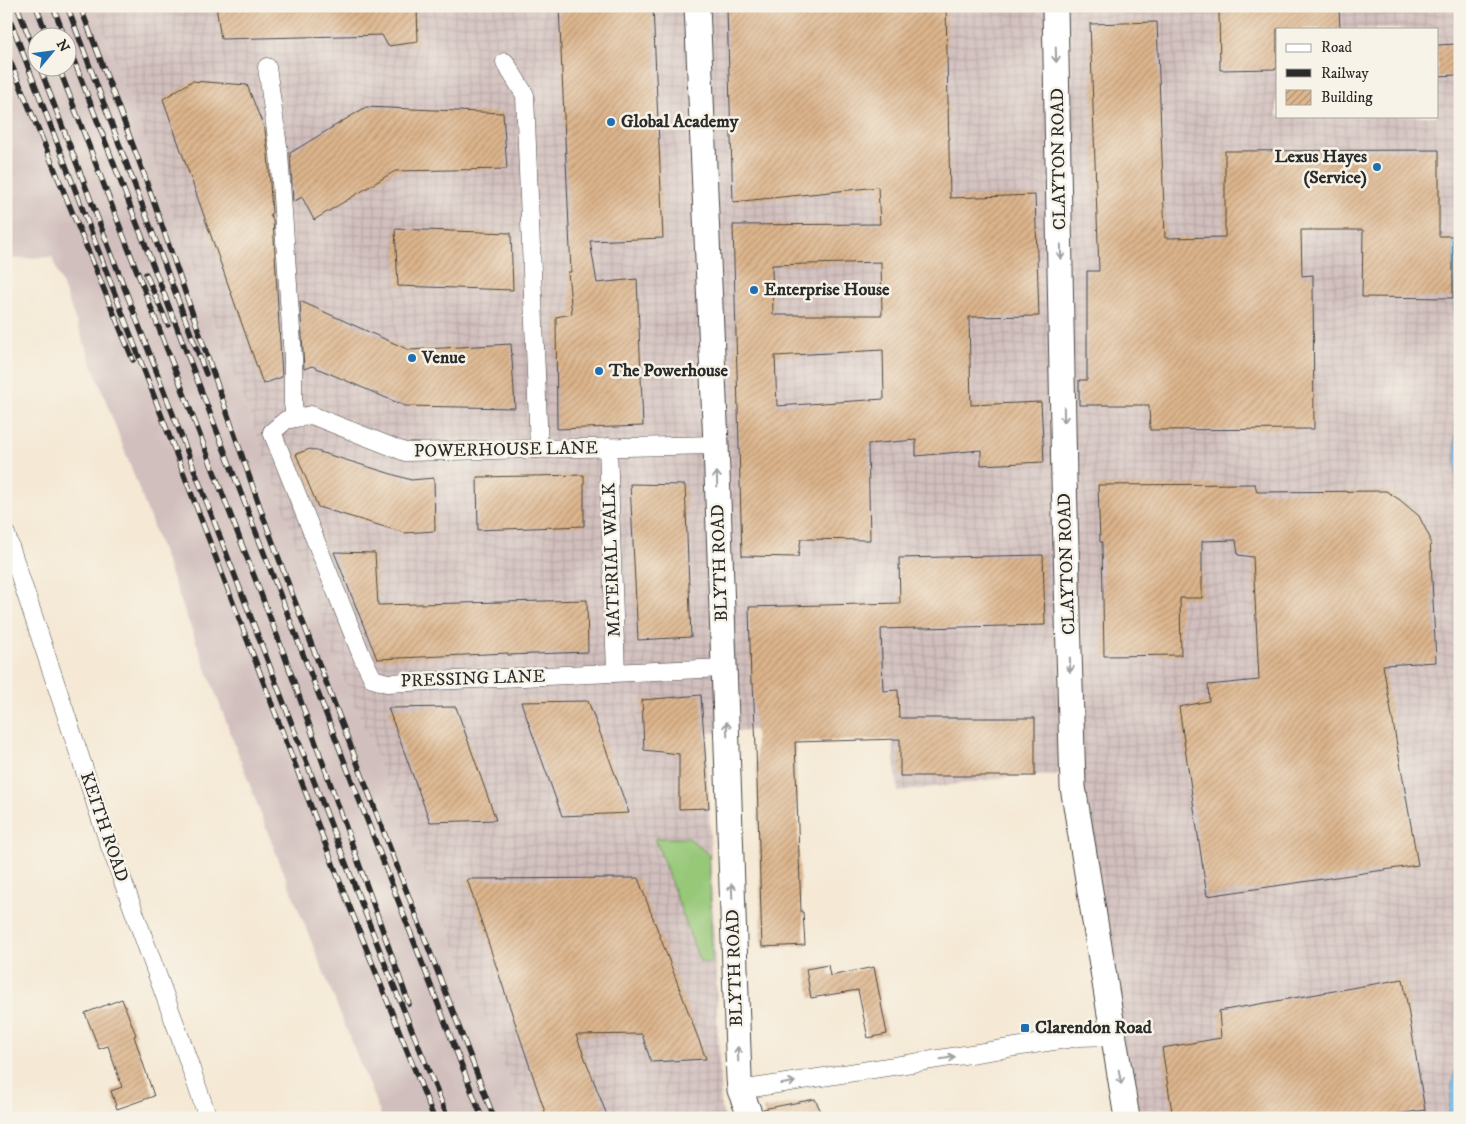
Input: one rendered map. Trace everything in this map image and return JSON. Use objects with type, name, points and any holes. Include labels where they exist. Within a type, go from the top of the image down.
[{"type":"street","name":"BLYTH ROAD","points":[[697,6],[716,445],[740,1090],[751,1118]]},
{"type":"street","name":"CLAYTON ROAD","points":[[1055,6],[1064,480],[1073,787],[1112,1036],[1127,1118]]},
{"type":"street","points":[[505,62],[525,95],[539,449]]},
{"type":"street","points":[[266,67],[279,153],[293,358],[292,404],[295,418]]},
{"type":"street","name":"POWERHOUSE LANE","points":[[295,418],[311,415],[405,452],[716,445]]},
{"type":"street","name":"PRESSING LANE","points":[[295,418],[286,420],[272,432],[361,654],[373,679],[388,683],[724,668]]},
{"type":"street","name":"MATERIAL WALK","points":[[608,447],[616,673]]},
{"type":"street","name":"KEITH ROAD","points":[[6,534],[107,838],[208,1118]]},
{"type":"street","points":[[740,1090],[1079,1037],[1112,1036]]},
{"type":"shaded area","points":[[6,6],[94,6],[271,473],[331,649],[526,1118],[382,1118],[266,828],[52,257],[6,259]]},
{"type":"shaded area","points":[[94,6],[1460,6],[1457,44],[1459,221],[1453,248],[1460,574],[1460,1056],[1453,1079],[1448,1118],[1134,1118],[1082,774],[1025,775],[898,792],[891,727],[751,730],[706,733],[721,1107],[725,1118],[526,1118],[331,649],[271,473]]},
{"type":"green space","points":[[655,838],[689,838],[709,855],[712,963],[700,962]]},
{"type":"water","points":[[1460,7],[1460,574],[1453,248],[1459,221],[1457,44]]},
{"type":"water","points":[[1460,1056],[1460,1118],[1448,1118],[1453,1079]]},
{"type":"building","points":[[216,6],[417,6],[418,42],[388,46],[382,35],[221,39]]},
{"type":"building","name":"Global Academy","points":[[559,6],[653,6],[663,238],[590,241],[597,283],[637,279],[643,426],[557,429],[556,317],[572,314],[568,272],[571,272]]},
{"type":"building","name":"Enterprise House","points":[[863,6],[946,6],[950,198],[1035,195],[1039,316],[969,317],[971,405],[1041,402],[1044,462],[981,465],[981,450],[916,456],[916,440],[868,444],[870,540],[801,539],[798,557],[742,556],[733,225],[880,224],[878,187],[733,202],[727,10]],"holes":[[[881,262],[882,315],[773,315],[772,265]],[[883,350],[884,399],[777,406],[775,356]]]},
{"type":"building","points":[[1339,7],[1340,28],[1276,28],[1276,69],[1220,70],[1219,9]]},
{"type":"building","points":[[1157,22],[1165,238],[1225,237],[1225,151],[1439,150],[1439,236],[1453,236],[1453,298],[1362,297],[1363,230],[1301,230],[1302,276],[1313,275],[1314,429],[1150,430],[1149,405],[1079,405],[1079,380],[1087,380],[1087,271],[1099,271],[1090,24]]},
{"type":"building","points":[[1457,44],[1458,75],[1438,76],[1438,45]]},
{"type":"building","points":[[192,81],[247,85],[265,130],[272,213],[270,214],[273,220],[282,377],[263,384],[163,99]]},
{"type":"building","points":[[366,107],[503,113],[507,169],[395,171],[314,220],[302,197],[293,202],[290,153]]},
{"type":"building","points":[[395,229],[511,233],[513,290],[398,286]]},
{"type":"building","name":"Venue","points":[[300,301],[409,350],[511,344],[515,408],[405,406],[312,366],[304,369]]},
{"type":"building","points":[[310,449],[411,480],[434,478],[435,531],[405,533],[318,507],[296,454]]},
{"type":"building","points":[[584,475],[584,526],[478,530],[477,477]]},
{"type":"building","points":[[630,484],[685,485],[691,637],[638,640]]},
{"type":"building","points":[[1255,484],[1257,492],[1386,491],[1419,516],[1430,538],[1436,662],[1383,665],[1418,865],[1207,896],[1179,707],[1209,701],[1208,685],[1259,680],[1253,557],[1238,555],[1236,540],[1202,541],[1202,598],[1180,598],[1181,655],[1104,656],[1102,542],[1100,542],[1098,485]]},
{"type":"building","points":[[334,552],[375,553],[378,605],[587,600],[588,652],[508,655],[508,653],[377,659]]},
{"type":"building","points":[[1043,555],[1045,625],[881,629],[883,691],[898,690],[899,718],[1035,718],[1035,776],[900,776],[900,739],[795,742],[801,912],[803,912],[805,945],[762,947],[756,747],[753,683],[751,683],[749,607],[900,603],[899,558]]},
{"type":"building","points":[[701,695],[709,808],[679,809],[679,754],[644,750],[642,700]]},
{"type":"building","points":[[588,701],[629,813],[562,816],[521,702]]},
{"type":"building","points":[[456,707],[496,820],[430,822],[388,708]]},
{"type":"building","points":[[638,878],[706,1059],[651,1062],[642,1034],[576,1035],[608,1118],[547,1118],[467,879]]},
{"type":"building","points":[[828,965],[830,976],[874,967],[887,1034],[868,1038],[858,990],[811,998],[806,969]]},
{"type":"building","points":[[1403,979],[1425,1110],[1398,1114],[1398,1118],[1173,1118],[1162,1048],[1221,1038],[1219,1011]]},
{"type":"building","points":[[122,999],[136,1035],[134,1036],[154,1096],[117,1109],[111,1091],[122,1087],[108,1046],[99,1049],[85,1013]]},
{"type":"building","points":[[815,1099],[824,1118],[765,1118],[763,1109]]},
{"type":"railway","points":[[17,6],[28,34]]},
{"type":"railway","points":[[36,6],[44,28]]},
{"type":"railway","points":[[53,6],[61,28]]},
{"type":"railway","points":[[67,6],[206,374]]},
{"type":"railway","points":[[80,6],[145,177],[263,516],[494,1118]]},
{"type":"railway","points":[[6,9],[341,885],[434,1118]]},
{"type":"railway","points":[[6,51],[133,360]]},
{"type":"railway","points":[[78,71],[482,1118]]},
{"type":"railway","points":[[44,78],[308,766],[385,964],[448,1118]]},
{"type":"railway","points":[[63,78],[284,654],[409,1004]]},
{"type":"railway","points":[[146,274],[168,325]]},
{"type":"place","name":"Global Academy","points":[[611,122]]},
{"type":"place","name":"Lexus Hayes (Service)","points":[[1377,167]]},
{"type":"place","name":"Enterprise House","points":[[754,290]]},
{"type":"place","name":"Venue","points":[[412,358]]},
{"type":"place","name":"The Powerhouse","points":[[599,371]]},
{"type":"place","name":"Clarendon Road","points":[[1025,1028]]}]
